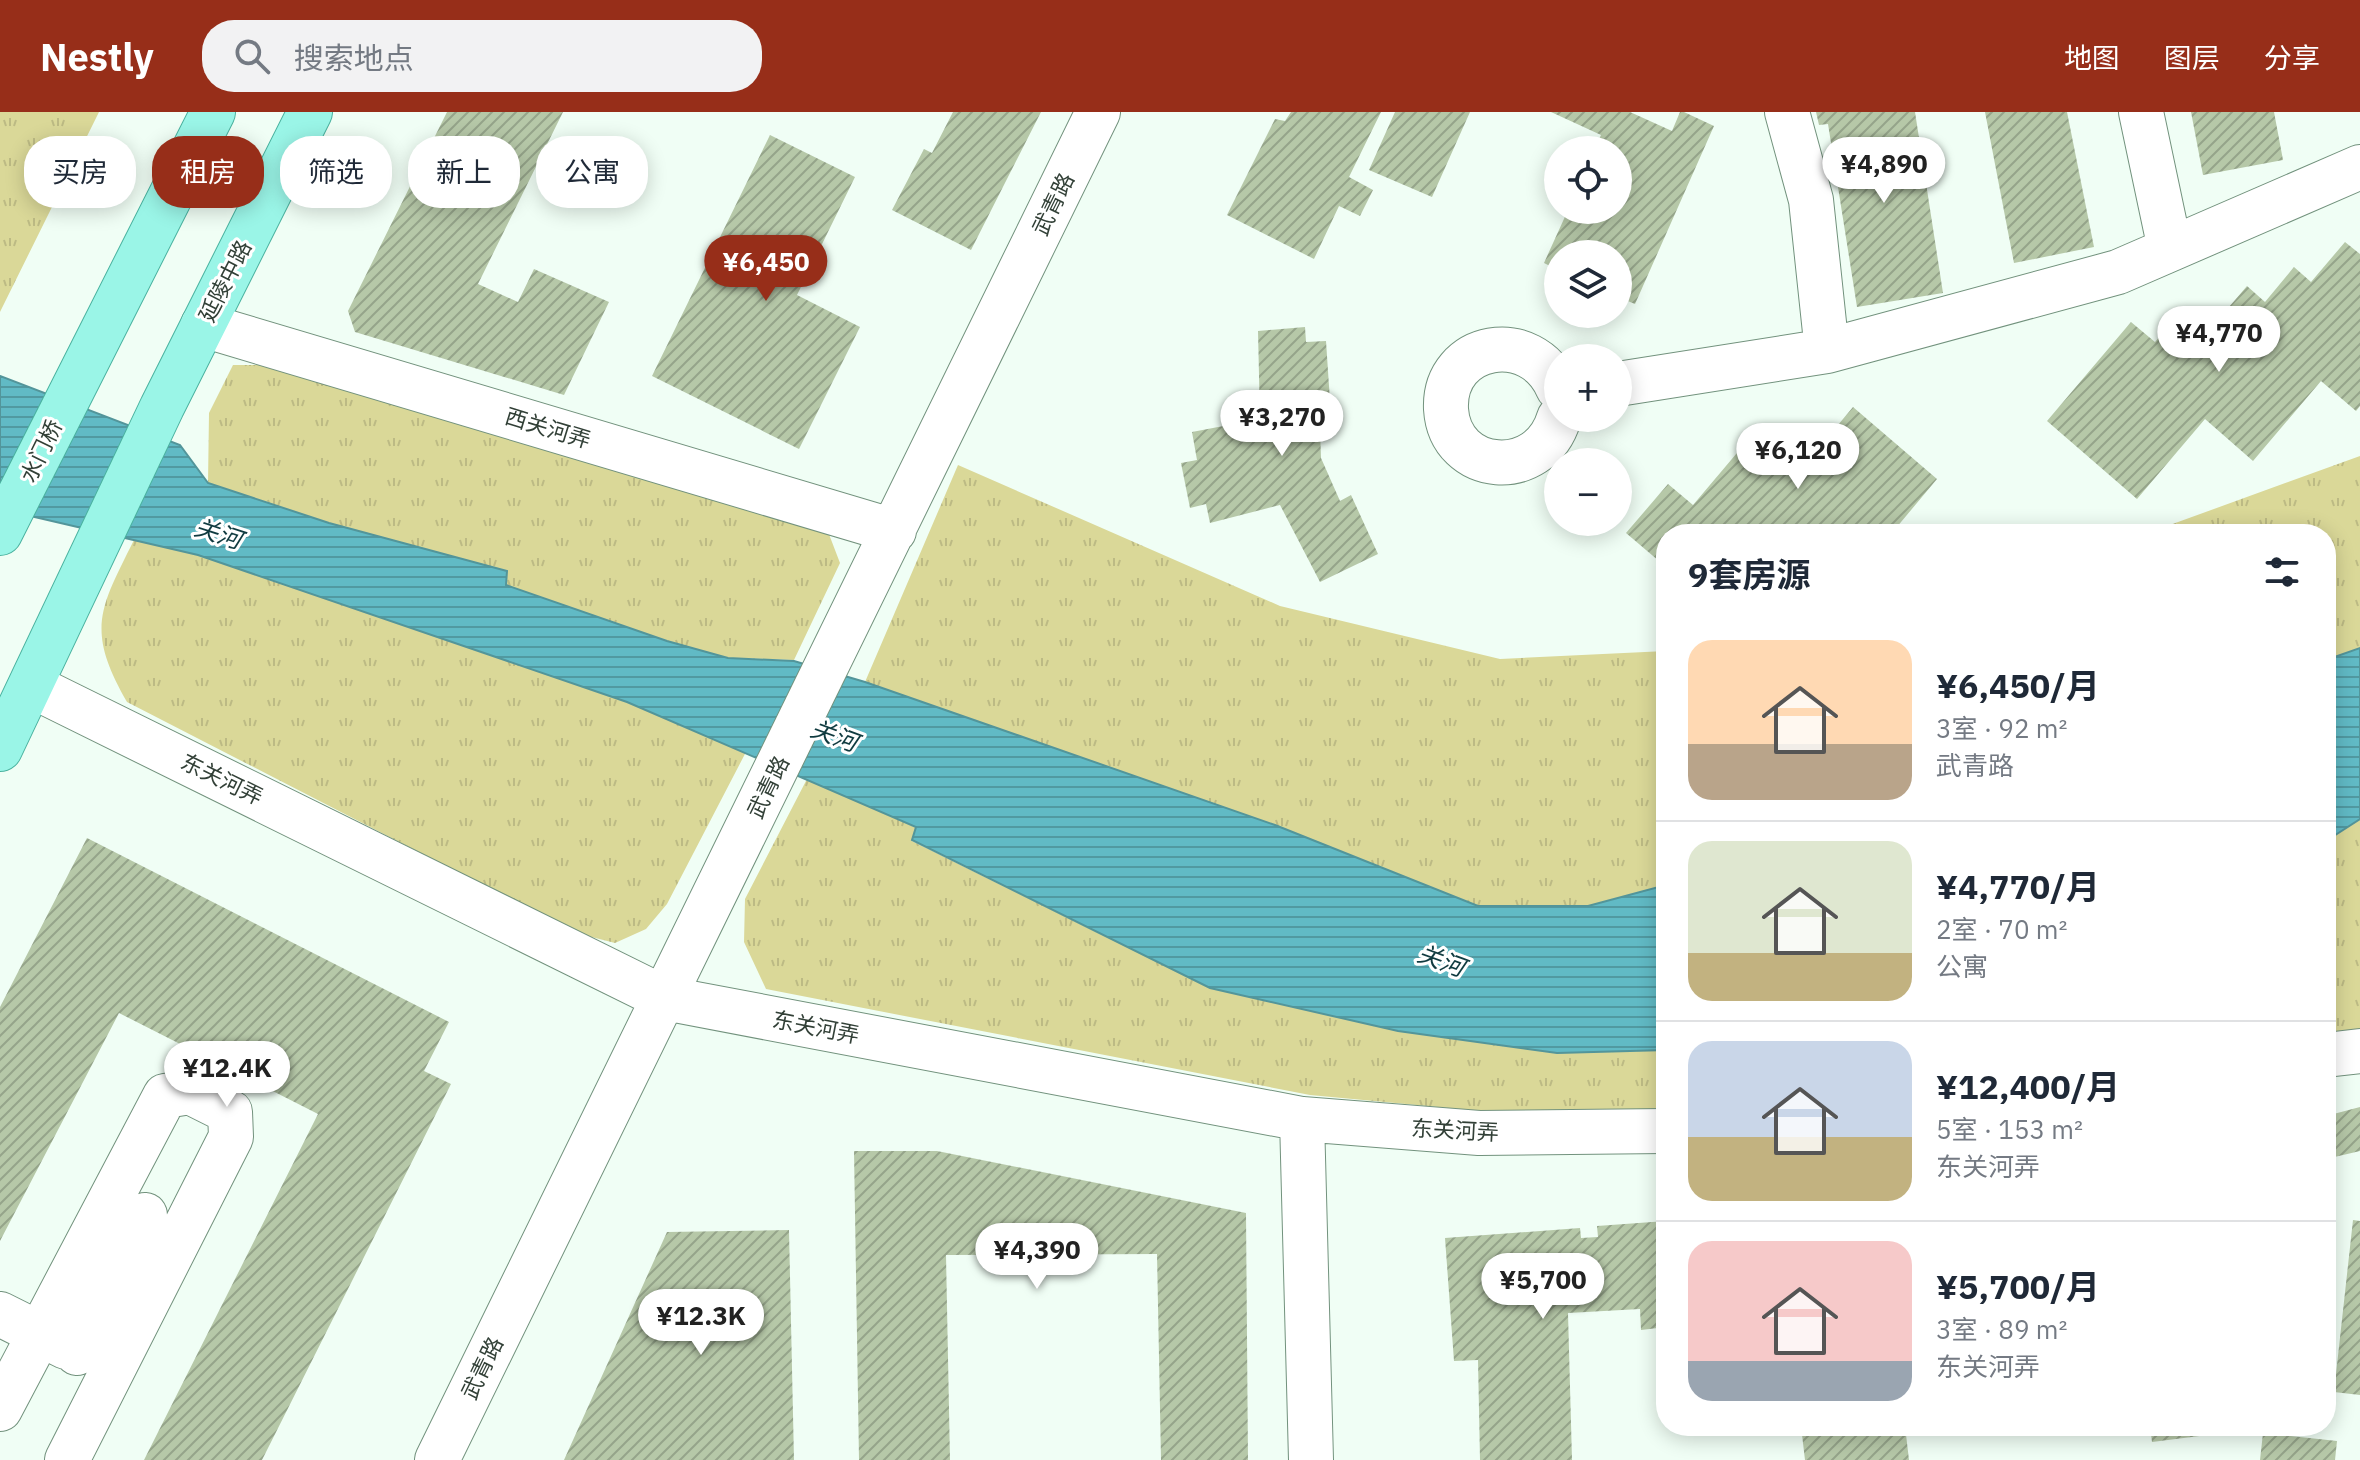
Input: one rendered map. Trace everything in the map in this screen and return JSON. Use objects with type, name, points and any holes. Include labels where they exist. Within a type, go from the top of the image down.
[{"type":"main road","name":"水门桥","points":[[2,529],[213,112]]},
{"type":"main road","name":"延陵中路","points":[[32,686],[162,407],[310,112]]},
{"type":"main road","points":[[0,749],[32,686]]},
{"type":"street","name":"武青路","points":[[437,1460],[1098,112]]},
{"type":"street","points":[[1787,112],[1811,200],[1827,351]]},
{"type":"street","points":[[2141,112],[2170,249]]},
{"type":"street","points":[[1632,382],[1827,351],[2118,272],[2360,167]]},
{"type":"street","name":"西关河弄","points":[[203,325],[894,531]]},
{"type":"street","points":[[1544,367],[1523,351],[1495,349],[1469,359],[1457,373],[1446,407],[1449,425],[1472,454],[1489,461],[1509,464],[1528,459],[1544,447],[1552,432]]},
{"type":"street","name":"东关河弄","points":[[32,686],[664,998],[1302,1119],[1479,1133],[1656,1131]]},
{"type":"street","points":[[2336,1054],[2360,1051]]},
{"type":"street","points":[[0,1409],[76,1352],[231,1137],[230,1112],[190,1092],[165,1096],[76,1352],[67,1460]]},
{"type":"street","points":[[1302,1119],[1311,1460]]},
{"type":"street","points":[[76,1352],[145,1215]]},
{"type":"street","points":[[0,1314],[76,1352]]},
{"type":"green space","points":[[0,112],[99,112],[87,136],[24,136],[24,208],[51,208],[0,312]]},
{"type":"green space","points":[[233,365],[277,365],[827,529],[840,563],[794,660],[728,658],[667,641],[506,585],[507,571],[329,523],[208,483],[209,413]]},
{"type":"green space","points":[[2360,456],[2360,648],[2336,656],[2336,524],[2173,524]]},
{"type":"green space","points":[[958,465],[1280,606],[1500,659],[1656,651],[1656,888],[1588,906],[1478,906],[1275,825],[865,682]]},
{"type":"green space","points":[[134,540],[198,555],[627,702],[746,752],[667,904],[646,929],[615,943],[576,933],[127,702],[106,656],[102,620],[112,585]]},
{"type":"green space","points":[[807,779],[917,828],[912,841],[1210,988],[1398,1031],[1557,1053],[1656,1050],[1656,1109],[1470,1110],[1310,1095],[766,989],[744,942],[745,899]]},
{"type":"green space","points":[[2360,819],[2360,1029],[2336,1032],[2336,835]]},
{"type":"water","name":"关河","points":[[0,376],[180,445],[208,483],[329,523],[507,571],[506,585],[667,641],[728,658],[794,661],[865,682],[1275,825],[1478,906],[1588,906],[1656,888],[1656,1050],[1557,1053],[1398,1031],[1210,988],[912,840],[916,827],[627,702],[198,555],[0,509]]},
{"type":"water","points":[[2360,648],[2360,819],[2336,835],[2336,656]]},
{"type":"building","points":[[447,112],[563,112],[551,136],[536,136],[536,167],[520,199],[520,136],[435,136]]},
{"type":"building","points":[[953,112],[1041,112],[971,250],[892,210],[924,149],[932,153]]},
{"type":"building","points":[[1291,112],[1381,112],[1349,177],[1373,190],[1360,216],[1339,206],[1314,259],[1227,215],[1275,119],[1285,121]]},
{"type":"building","points":[[1395,112],[1470,112],[1432,197],[1369,170]]},
{"type":"building","points":[[1551,112],[1630,112],[1672,131],[1680,112],[1684,112],[1714,126],[1635,304],[1632,303],[1632,240],[1554,240],[1562,224],[1632,224],[1632,136],[1601,135]]},
{"type":"building","points":[[1816,112],[1915,112],[1943,293],[1857,307],[1828,124],[1819,125]]},
{"type":"building","points":[[1985,112],[2067,112],[2094,247],[2014,263]]},
{"type":"building","points":[[2191,112],[2274,112],[2283,160],[2203,175]]},
{"type":"building","points":[[770,135],[855,177],[797,295],[860,327],[799,449],[652,376]]},
{"type":"building","points":[[408,190],[408,208],[516,208],[478,284],[518,302],[534,269],[609,302],[564,395],[355,332],[348,311]]},
{"type":"building","points":[[2345,242],[2360,254],[2360,406],[2356,411],[2321,381],[2253,461],[2205,419],[2137,499],[2047,421],[2131,322],[2155,342],[2186,306],[2211,328],[2247,286],[2265,302],[2294,267],[2311,282]]},
{"type":"building","points":[[1305,327],[1306,342],[1326,341],[1330,401],[1319,401],[1321,458],[1340,501],[1351,495],[1378,554],[1320,582],[1280,505],[1210,523],[1206,504],[1190,508],[1181,463],[1197,460],[1192,432],[1260,419],[1258,331]]},
{"type":"building","points":[[1853,407],[1937,479],[1899,524],[1656,524],[1656,558],[1630,536],[1632,526],[1668,484],[1693,505],[1742,447],[1766,467],[1796,430],[1818,449]]},
{"type":"building","points":[[87,838],[449,1022],[424,1071],[451,1084],[262,1460],[144,1460],[318,1114],[119,1013],[0,1241],[0,1007]]},
{"type":"building","points":[[2360,1107],[2360,1151],[2336,1157],[2336,1113]]},
{"type":"building","points":[[854,1151],[937,1151],[1246,1213],[1248,1460],[1161,1460],[1157,1254],[946,1255],[950,1460],[859,1460]]},
{"type":"building","points":[[2353,1220],[2360,1221],[2360,1395],[2336,1392]]},
{"type":"building","points":[[1656,1222],[1656,1328],[1641,1330],[1640,1309],[1568,1313],[1572,1460],[1480,1460],[1478,1360],[1454,1361],[1445,1238],[1580,1228],[1581,1238],[1598,1237],[1597,1226]]},
{"type":"building","points":[[789,1230],[794,1460],[564,1460],[667,1232]]},
{"type":"building","points":[[1802,1436],[1906,1436],[1909,1460],[1805,1460]]},
{"type":"building","points":[[2151,1436],[2199,1436],[2152,1442]]},
{"type":"building","points":[[2263,1436],[2337,1441],[2335,1460],[2260,1460]]}]
